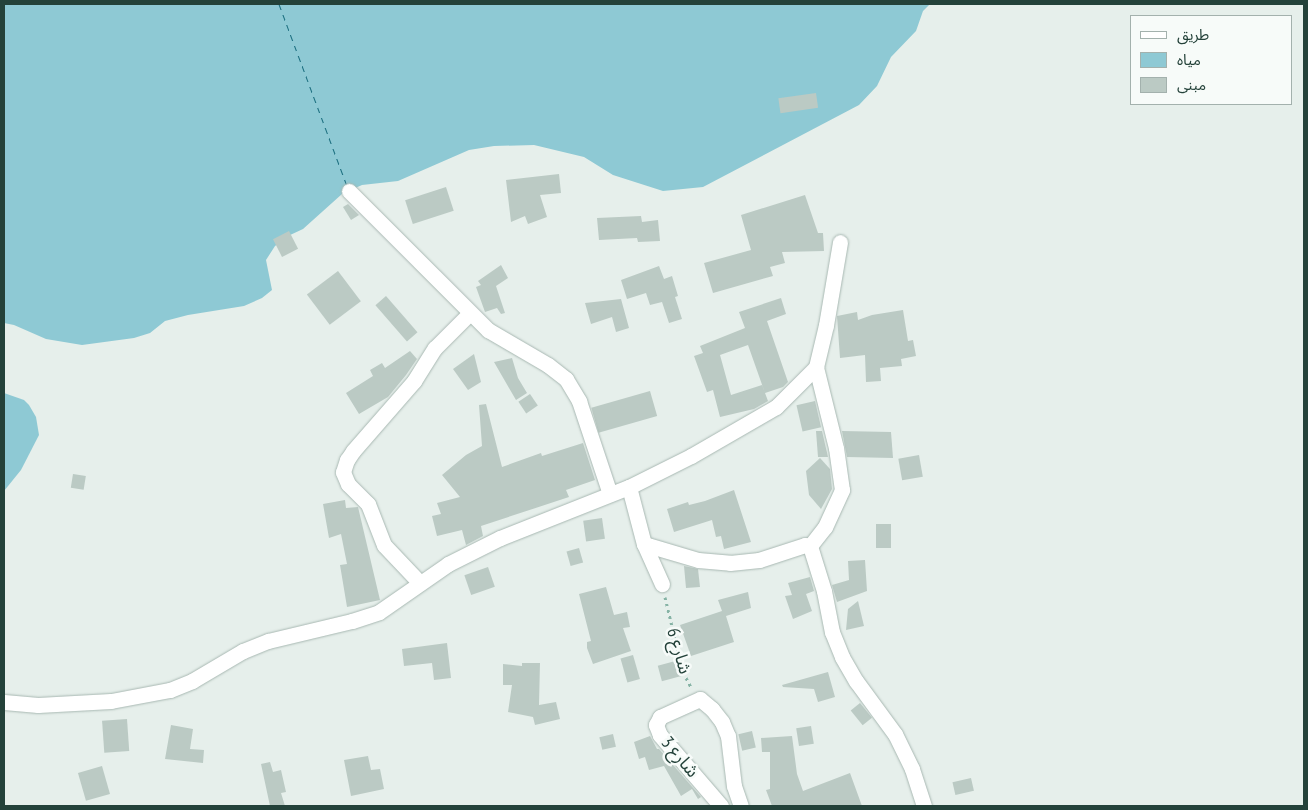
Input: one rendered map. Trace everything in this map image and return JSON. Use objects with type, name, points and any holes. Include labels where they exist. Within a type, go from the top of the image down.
[{"type":"street","points":[[349,190],[488,330],[548,365],[569,384],[579,401],[610,494]]},
{"type":"street","points":[[810,546],[825,527],[842,490],[842,479],[834,438],[816,367],[826,326],[840,242]]},
{"type":"street","points":[[420,583],[384,545],[368,504],[348,484],[343,472],[347,460],[353,451],[414,381],[435,348],[470,313]]},
{"type":"street","points":[[4,702],[38,705],[111,701],[170,690],[192,681],[243,651],[268,641],[352,621],[379,612],[448,564],[500,538],[628,487],[691,456],[776,407],[816,367]]},
{"type":"street","points":[[628,487],[644,544],[662,584]]},
{"type":"street","points":[[644,544],[698,560],[730,563],[758,560],[804,545],[810,546]]},
{"type":"street","points":[[810,546],[824,591],[832,632],[842,658],[856,681],[895,734],[912,769],[924,806]]},
{"type":"street","points":[[700,699],[717,715],[728,736],[734,786],[741,806]]},
{"type":"street","name":"شارع 3","points":[[700,699],[660,717],[656,725],[660,735],[720,806]]},
{"type":"path","name":"شارع 6","points":[[662,584],[683,672],[700,699]]},
{"type":"water","points":[[4,4],[930,4],[923,11],[916,31],[891,57],[877,86],[859,105],[703,187],[663,191],[613,175],[584,157],[534,145],[494,146],[469,150],[398,181],[362,185],[342,194],[303,229],[288,236],[275,246],[266,260],[272,290],[262,298],[244,306],[188,315],[165,321],[150,333],[134,338],[82,345],[46,339],[14,325],[4,323]]},
{"type":"water","points":[[4,393],[24,400],[29,405],[36,417],[39,435],[21,470],[4,491]]},
{"type":"building","points":[[816,93],[818,108],[780,113],[778,98]]},
{"type":"building","points":[[559,174],[561,193],[540,195],[547,217],[528,224],[525,216],[511,222],[506,180]]},
{"type":"building","points":[[446,187],[454,211],[413,224],[405,200]]},
{"type":"building","points":[[805,195],[818,233],[823,233],[824,251],[782,252],[785,263],[770,267],[773,276],[713,293],[704,263],[751,250],[741,215]]},
{"type":"building","points":[[348,204],[359,215],[351,220],[343,207]]},
{"type":"building","points":[[641,216],[642,222],[658,220],[660,241],[638,242],[637,238],[599,240],[597,218]]},
{"type":"building","points":[[289,231],[298,249],[282,257],[273,239]]},
{"type":"building","points":[[501,265],[508,278],[496,286],[505,313],[501,314],[497,308],[485,312],[476,287],[481,285],[478,281]]},
{"type":"building","points":[[659,266],[664,279],[672,276],[678,296],[675,297],[682,319],[669,323],[662,302],[650,305],[646,293],[627,299],[621,280]]},
{"type":"building","points":[[338,271],[361,301],[330,325],[307,294]]},
{"type":"building","points":[[386,296],[417,332],[407,341],[375,305]]},
{"type":"building","points":[[781,298],[786,314],[767,321],[788,382],[783,387],[765,393],[768,401],[754,409],[720,417],[713,390],[707,392],[694,356],[703,353],[700,346],[745,328],[739,312]],"holes":[[[748,345],[765,393],[762,385],[731,395],[720,355]]]},
{"type":"building","points":[[621,299],[629,328],[616,332],[612,317],[591,324],[585,303]]},
{"type":"building","points":[[903,310],[908,341],[913,340],[916,356],[901,359],[902,366],[880,368],[881,381],[866,382],[865,355],[840,358],[837,316],[857,312],[858,320],[872,315]]},
{"type":"building","points":[[410,351],[417,359],[406,375],[388,397],[359,414],[346,393],[373,376],[370,370],[382,363],[385,368]]},
{"type":"building","points":[[474,354],[481,382],[468,390],[453,369]]},
{"type":"building","points":[[512,358],[518,378],[527,393],[516,400],[494,362]]},
{"type":"building","points":[[650,391],[657,416],[599,433],[591,408]]},
{"type":"building","points":[[530,394],[538,406],[526,413],[518,402]]},
{"type":"building","points":[[815,401],[821,427],[803,432],[796,405]]},
{"type":"building","points":[[486,404],[502,467],[541,453],[542,456],[583,443],[595,480],[566,490],[569,497],[481,526],[483,536],[466,545],[462,530],[437,536],[432,516],[441,514],[437,503],[460,497],[442,475],[466,455],[482,446],[479,405]]},
{"type":"building","points":[[816,431],[822,431],[828,457],[818,457]]},
{"type":"building","points":[[842,431],[891,432],[893,458],[847,457]]},
{"type":"building","points":[[919,455],[923,477],[902,480],[898,459]]},
{"type":"building","points":[[820,458],[830,469],[832,489],[821,509],[809,495],[806,471]]},
{"type":"building","points":[[73,474],[86,476],[84,490],[71,488]]},
{"type":"building","points":[[734,490],[751,542],[724,549],[721,536],[716,537],[712,520],[674,532],[667,509],[688,502],[689,505],[705,501]]},
{"type":"building","points":[[345,500],[346,508],[358,507],[380,600],[347,607],[340,565],[347,564],[341,534],[329,538],[323,504]]},
{"type":"building","points":[[602,518],[605,539],[586,541],[583,521]]},
{"type":"building","points":[[876,524],[891,524],[891,548],[876,548]]},
{"type":"building","points":[[579,548],[583,562],[571,566],[567,552]]},
{"type":"building","points":[[865,560],[867,591],[837,602],[832,585],[849,580],[848,561]]},
{"type":"building","points":[[684,566],[698,569],[700,587],[686,588]]},
{"type":"building","points":[[488,567],[495,587],[471,595],[464,575]]},
{"type":"building","points":[[810,577],[814,591],[806,594],[812,611],[793,619],[785,596],[792,595],[788,583]]},
{"type":"building","points":[[606,587],[614,615],[627,612],[630,627],[623,628],[631,651],[593,664],[587,648],[587,642],[591,641],[579,594]]},
{"type":"building","points":[[748,592],[751,608],[726,616],[734,642],[691,656],[680,625],[722,611],[718,600]]},
{"type":"building","points":[[858,601],[864,626],[846,630],[848,609]]},
{"type":"building","points":[[447,643],[451,678],[434,680],[432,663],[404,666],[402,649]]},
{"type":"building","points":[[633,655],[640,679],[627,683],[621,659]]},
{"type":"building","points":[[679,660],[683,675],[662,681],[658,666]]},
{"type":"building","points":[[522,663],[540,663],[539,705],[556,702],[560,719],[535,725],[533,717],[508,712],[512,685],[503,685],[503,664],[522,666]]},
{"type":"building","points":[[828,672],[835,697],[818,702],[814,689],[783,687],[782,685]]},
{"type":"building","points":[[860,703],[872,718],[863,725],[851,711]]},
{"type":"building","points":[[127,719],[129,751],[104,753],[102,721]]},
{"type":"building","points":[[171,725],[193,729],[190,749],[204,750],[203,763],[165,759]]},
{"type":"building","points":[[811,726],[814,744],[799,746],[796,728]]},
{"type":"building","points":[[752,731],[756,748],[742,751],[738,734]]},
{"type":"building","points":[[613,734],[616,747],[602,750],[599,737]]},
{"type":"building","points":[[650,736],[657,749],[701,797],[698,799],[692,789],[681,796],[664,766],[649,770],[645,757],[639,759],[634,742]]},
{"type":"building","points":[[792,736],[797,774],[803,791],[850,773],[862,806],[772,806],[766,790],[770,789],[770,752],[762,752],[761,738]]},
{"type":"building","points":[[368,756],[371,770],[380,769],[384,789],[351,796],[344,760]]},
{"type":"building","points":[[270,762],[273,772],[281,770],[286,792],[281,793],[285,806],[270,806],[261,764]]},
{"type":"building","points":[[102,766],[110,794],[86,801],[78,773]]},
{"type":"building","points":[[971,778],[974,791],[955,795],[952,782]]},
{"type":"ferry route","points":[[279,4],[347,186]]}]
